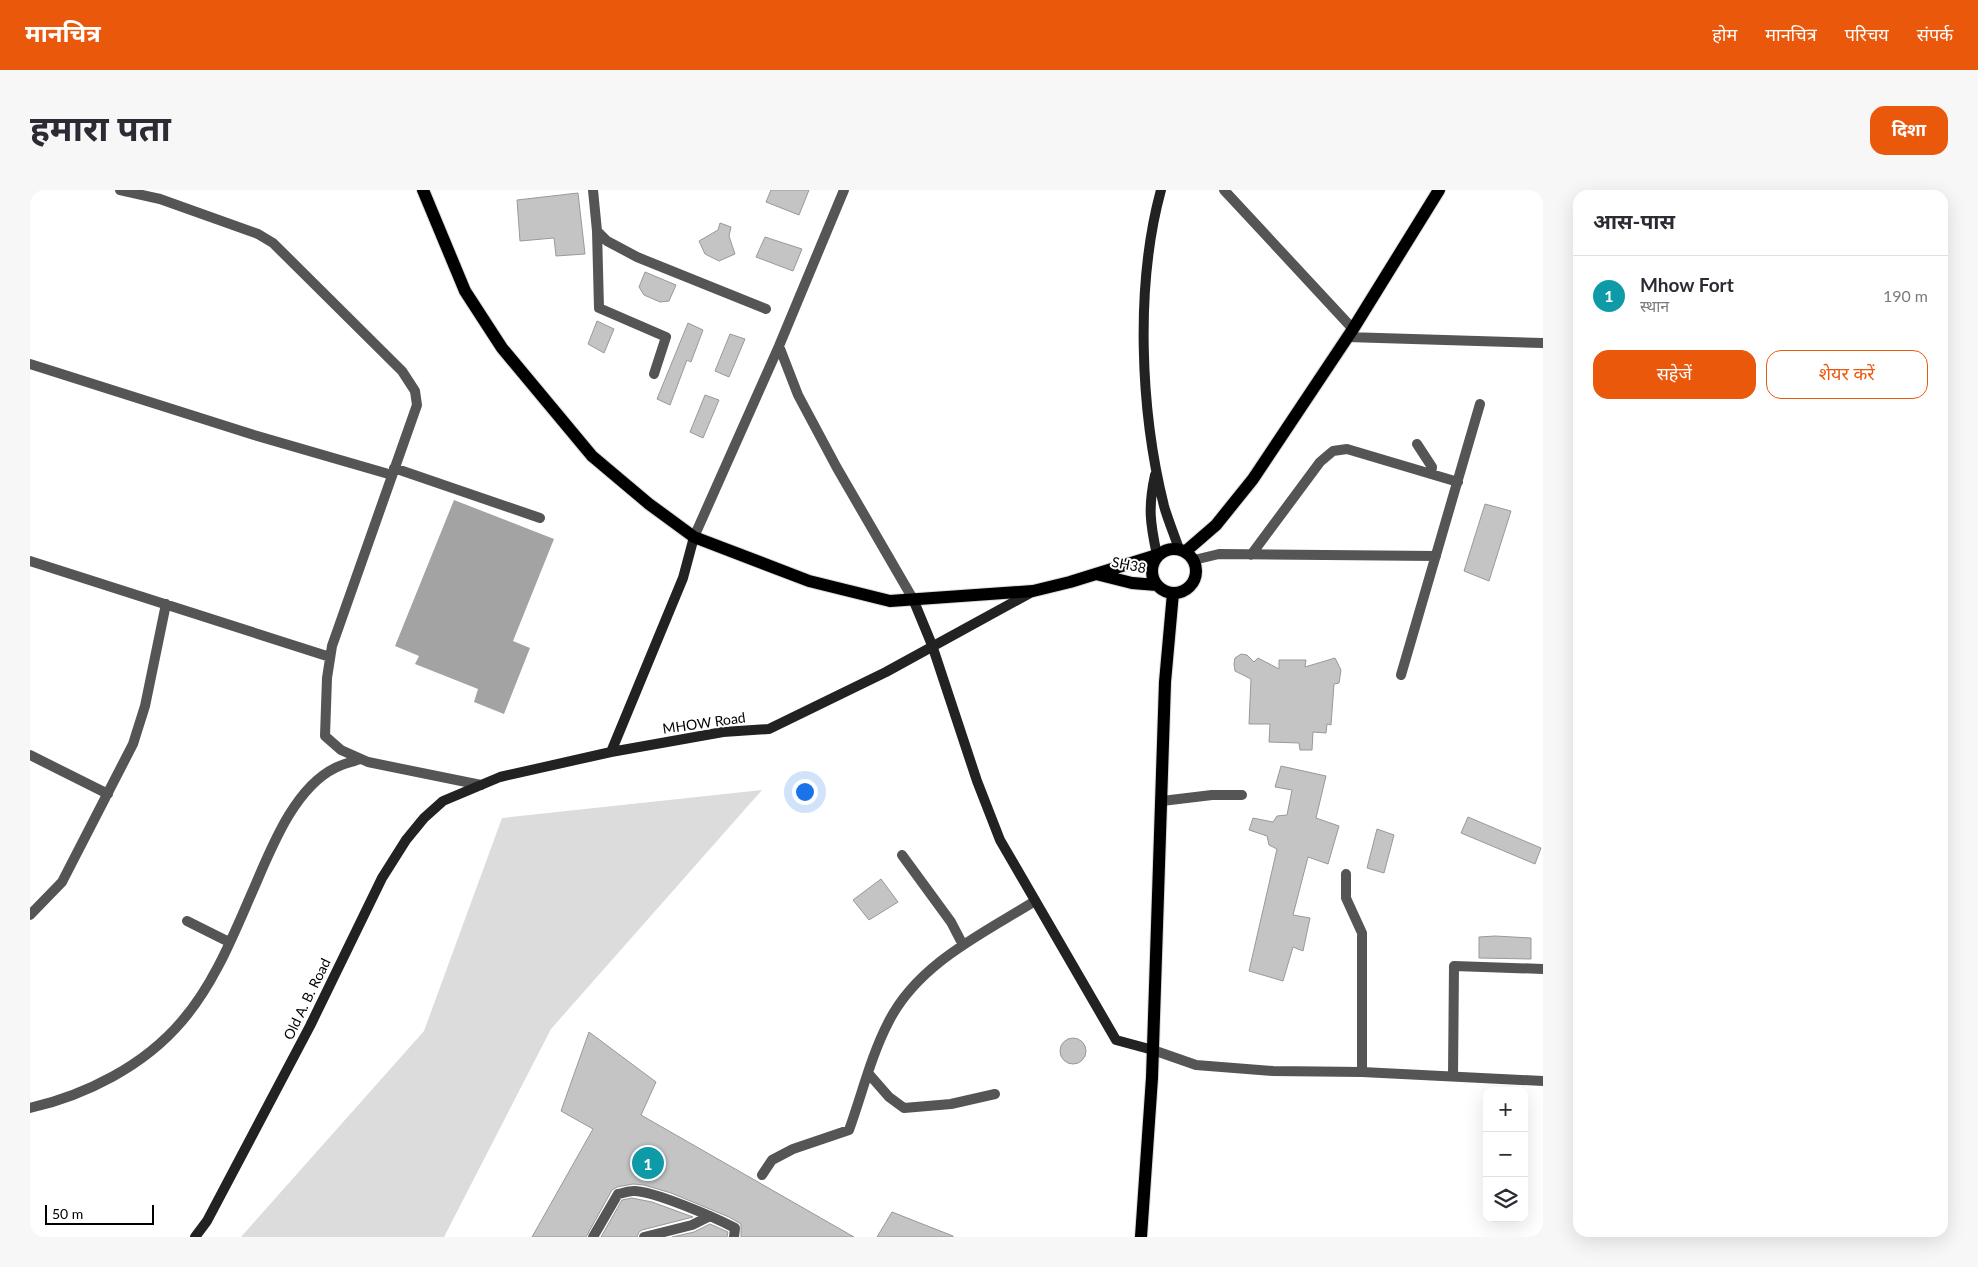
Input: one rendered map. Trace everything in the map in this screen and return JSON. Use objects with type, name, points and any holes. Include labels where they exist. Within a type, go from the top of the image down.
[{"type":"main road","name":"SH38","points":[[423,190],[465,290],[502,348],[592,456],[649,504],[694,537],[809,581],[890,601],[1033,591],[1157,555],[1167,549],[1186,553]]},
{"type":"main road","points":[[1141,1237],[1153,1050],[1165,682],[1173,593],[1188,588],[1193,583],[1196,568],[1186,553],[1216,525],[1253,479],[1350,333],[1439,190]]},
{"type":"main road","name":"SH38","points":[[1157,555],[1151,567],[1151,574],[1156,585],[1173,593]]},
{"type":"main road","name":"SH38","points":[[1096,574],[1132,583],[1156,585]]},
{"type":"street","points":[[120,190],[160,199],[258,234],[273,243],[375,343],[402,372],[415,391],[417,405],[337,628],[327,678],[326,736],[341,750],[368,762],[481,785]]},
{"type":"street","points":[[593,190],[599,308],[666,337],[654,374]]},
{"type":"street","points":[[611,752],[683,578],[694,537],[779,346],[844,190]]},
{"type":"street","points":[[1161,190],[1155,212],[1144,286],[1145,378],[1156,471],[1165,508],[1186,553],[1436,556]]},
{"type":"street","points":[[1224,190],[1350,333],[1543,343]]},
{"type":"street","points":[[596,231],[607,241],[637,257],[766,309]]},
{"type":"street","points":[[779,346],[798,395],[811,420],[913,600],[932,645],[977,782],[1000,840],[1116,1040],[1196,1065],[1274,1071],[1362,1072],[1543,1081]]},
{"type":"street","points":[[30,364],[245,432],[393,472],[540,518]]},
{"type":"street","points":[[1401,675],[1480,404]]},
{"type":"street","points":[[1418,444],[1432,467],[1431,474]]},
{"type":"street","points":[[1251,555],[1320,462],[1333,451],[1347,449],[1458,482]]},
{"type":"street","points":[[1156,471],[1150,500],[1150,525],[1157,555]]},
{"type":"street","points":[[30,561],[330,657]]},
{"type":"street","name":"MHOW Road","points":[[464,791],[500,777],[611,752],[723,732],[769,729],[886,672],[1033,591]]},
{"type":"street","points":[[30,915],[62,882],[133,744],[144,706],[166,604]]},
{"type":"street","points":[[30,755],[108,794]]},
{"type":"street","points":[[30,1108],[72,1095],[104,1080],[149,1053],[183,1021],[208,982],[229,942],[277,836],[292,810],[304,794],[323,776],[335,768],[360,759]]},
{"type":"street","name":"Old A. B. Road","points":[[195,1237],[207,1221],[310,1026],[382,878],[406,840],[424,818],[443,800],[464,791]]},
{"type":"street","points":[[1162,800],[1242,796]]},
{"type":"street","points":[[902,855],[950,922],[963,946]]},
{"type":"street","points":[[1346,874],[1346,898],[1362,933],[1362,1072]]},
{"type":"street","points":[[762,1175],[772,1160],[793,1149],[849,1130],[888,1022],[904,996],[926,974],[963,946],[1035,901]]},
{"type":"street","points":[[187,921],[229,942]]},
{"type":"street","points":[[1453,1076],[1454,966],[1543,969]]},
{"type":"street","points":[[868,1073],[889,1097],[904,1108],[950,1104],[995,1094]]},
{"type":"street","points":[[593,1237],[618,1194],[634,1190],[710,1216],[735,1228],[734,1237]]},
{"type":"street","points":[[644,1237],[692,1225],[710,1216]]},
{"type":"shaded area","points":[[454,500],[554,539],[513,641],[530,648],[504,714],[474,702],[478,689],[415,664],[419,656],[395,646]]},
{"type":"shaded area","points":[[762,790],[551,1029],[444,1237],[241,1237],[424,1031],[502,818]]},
{"type":"building","points":[[771,190],[809,190],[799,215],[766,202]]},
{"type":"building","points":[[578,193],[585,254],[556,256],[554,238],[520,241],[517,200]]},
{"type":"building","points":[[720,223],[731,227],[729,236],[735,254],[719,261],[705,254],[699,241],[718,230]]},
{"type":"building","points":[[765,237],[802,249],[793,271],[756,257]]},
{"type":"building","points":[[645,272],[676,285],[669,301],[660,302],[644,295],[639,287]]},
{"type":"building","points":[[597,321],[614,329],[604,353],[588,344]]},
{"type":"building","points":[[688,323],[703,330],[691,362],[687,360],[670,405],[657,399]]},
{"type":"building","points":[[730,334],[745,339],[729,377],[715,371]]},
{"type":"building","points":[[705,395],[719,400],[703,438],[690,432]]},
{"type":"building","points":[[1485,504],[1511,511],[1489,581],[1464,571]]},
{"type":"building","points":[[1241,654],[1247,655],[1254,662],[1258,658],[1279,669],[1279,660],[1306,660],[1305,667],[1335,658],[1341,670],[1339,683],[1334,684],[1331,725],[1327,724],[1326,733],[1313,732],[1312,750],[1300,750],[1299,743],[1269,742],[1270,724],[1249,724],[1251,679],[1235,671],[1234,664],[1235,658]]},
{"type":"building","points":[[1281,766],[1326,776],[1316,818],[1339,826],[1328,864],[1308,857],[1293,915],[1310,918],[1303,951],[1293,947],[1283,981],[1249,971],[1277,849],[1269,845],[1267,836],[1249,830],[1253,818],[1273,822],[1277,816],[1287,815],[1292,790],[1275,787]]},
{"type":"building","points":[[1468,817],[1541,848],[1535,864],[1461,833]]},
{"type":"building","points":[[1377,829],[1394,835],[1384,873],[1367,868]]},
{"type":"building","points":[[881,879],[898,902],[869,920],[853,900]]},
{"type":"building","points":[[1479,937],[1531,938],[1531,959],[1479,958]]},
{"type":"building","points":[[589,1032],[656,1082],[641,1115],[854,1237],[741,1237],[741,1224],[729,1217],[671,1193],[644,1185],[633,1184],[617,1187],[612,1190],[586,1237],[532,1237],[593,1129],[561,1111]]},
{"type":"building","points":[[1073,1038],[1082,1042],[1086,1051],[1082,1060],[1073,1064],[1064,1060],[1060,1051],[1064,1042]]},
{"type":"building","points":[[632,1198],[652,1202],[693,1217],[642,1230],[637,1237],[601,1237],[622,1200]]},
{"type":"building","points":[[892,1212],[953,1236],[953,1237],[877,1237]]},
{"type":"building","points":[[710,1224],[728,1232],[727,1237],[672,1237],[694,1232]]},
{"type":"place","name":"Mhow Fort","points":[[648,1163]]}]
